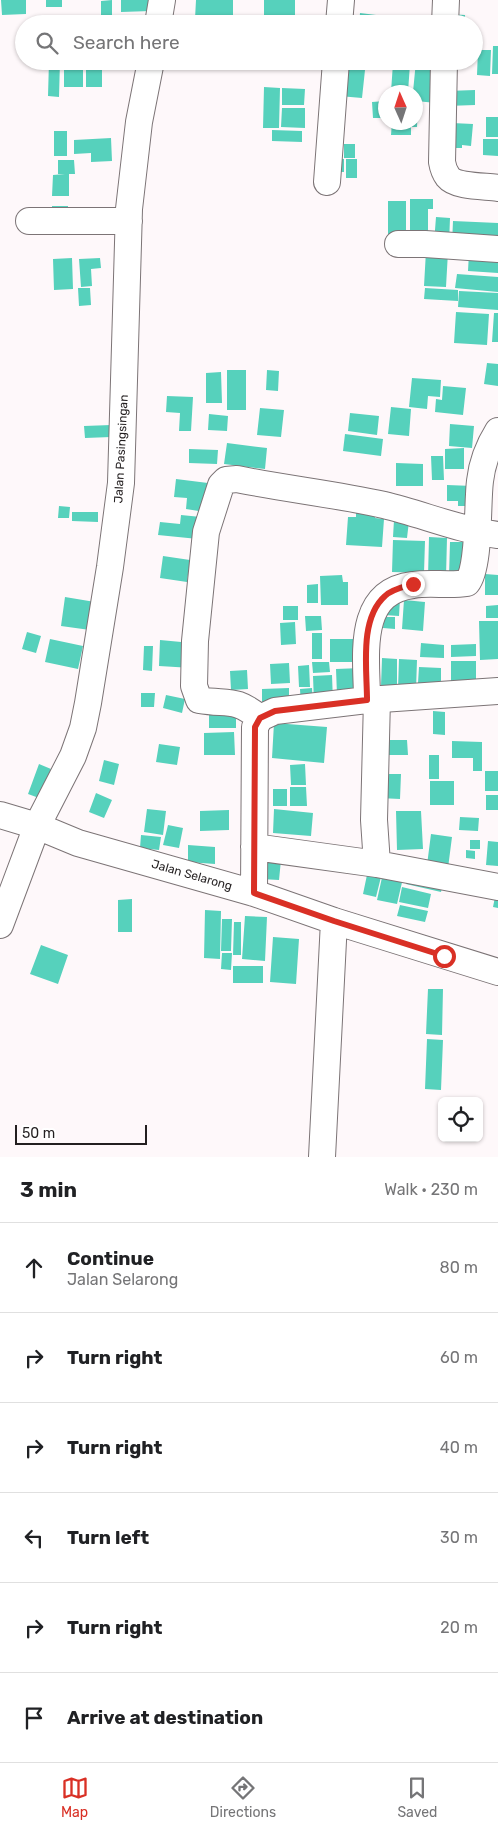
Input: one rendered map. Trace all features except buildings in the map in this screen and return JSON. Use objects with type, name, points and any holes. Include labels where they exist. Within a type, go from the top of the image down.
[{"type":"street","points":[[160,15],[162,0]]},
{"type":"street","points":[[339,15],[340,0]]},
{"type":"street","points":[[445,15],[446,0]]},
{"type":"street","name":"Jalan Pasingsingan","points":[[0,925],[73,756],[83,728],[110,567],[121,484],[129,221],[139,122],[149,70]]},
{"type":"street","points":[[327,182],[335,70]]},
{"type":"street","points":[[444,70],[442,162],[445,172],[449,179],[458,183],[498,188]]},
{"type":"street","points":[[29,221],[129,221]]},
{"type":"street","points":[[398,244],[498,249]]},
{"type":"street","points":[[377,864],[374,820],[372,700],[367,635],[370,619],[376,606],[386,595],[399,588],[413,584],[467,583],[488,533],[480,482],[483,464],[498,431]]},
{"type":"street","points":[[260,718],[247,707],[234,702],[199,700],[194,686],[195,642],[206,532],[217,495],[221,485],[226,480],[237,478],[349,498],[488,533]]},
{"type":"street","points":[[254,893],[255,727],[260,718],[275,711],[372,700],[498,691]]},
{"type":"street","name":"Jalan Selarong","points":[[0,815],[41,828],[78,843],[254,893],[334,921],[498,972]]},
{"type":"street","points":[[254,847],[377,864],[498,886]]},
{"type":"street","points":[[322,1157],[334,921]]},
{"type":"route","points":[[413,584],[399,588],[386,595],[376,606],[370,619],[367,635],[367,700],[275,711],[260,718],[255,727],[254,893],[444,956]]}]
